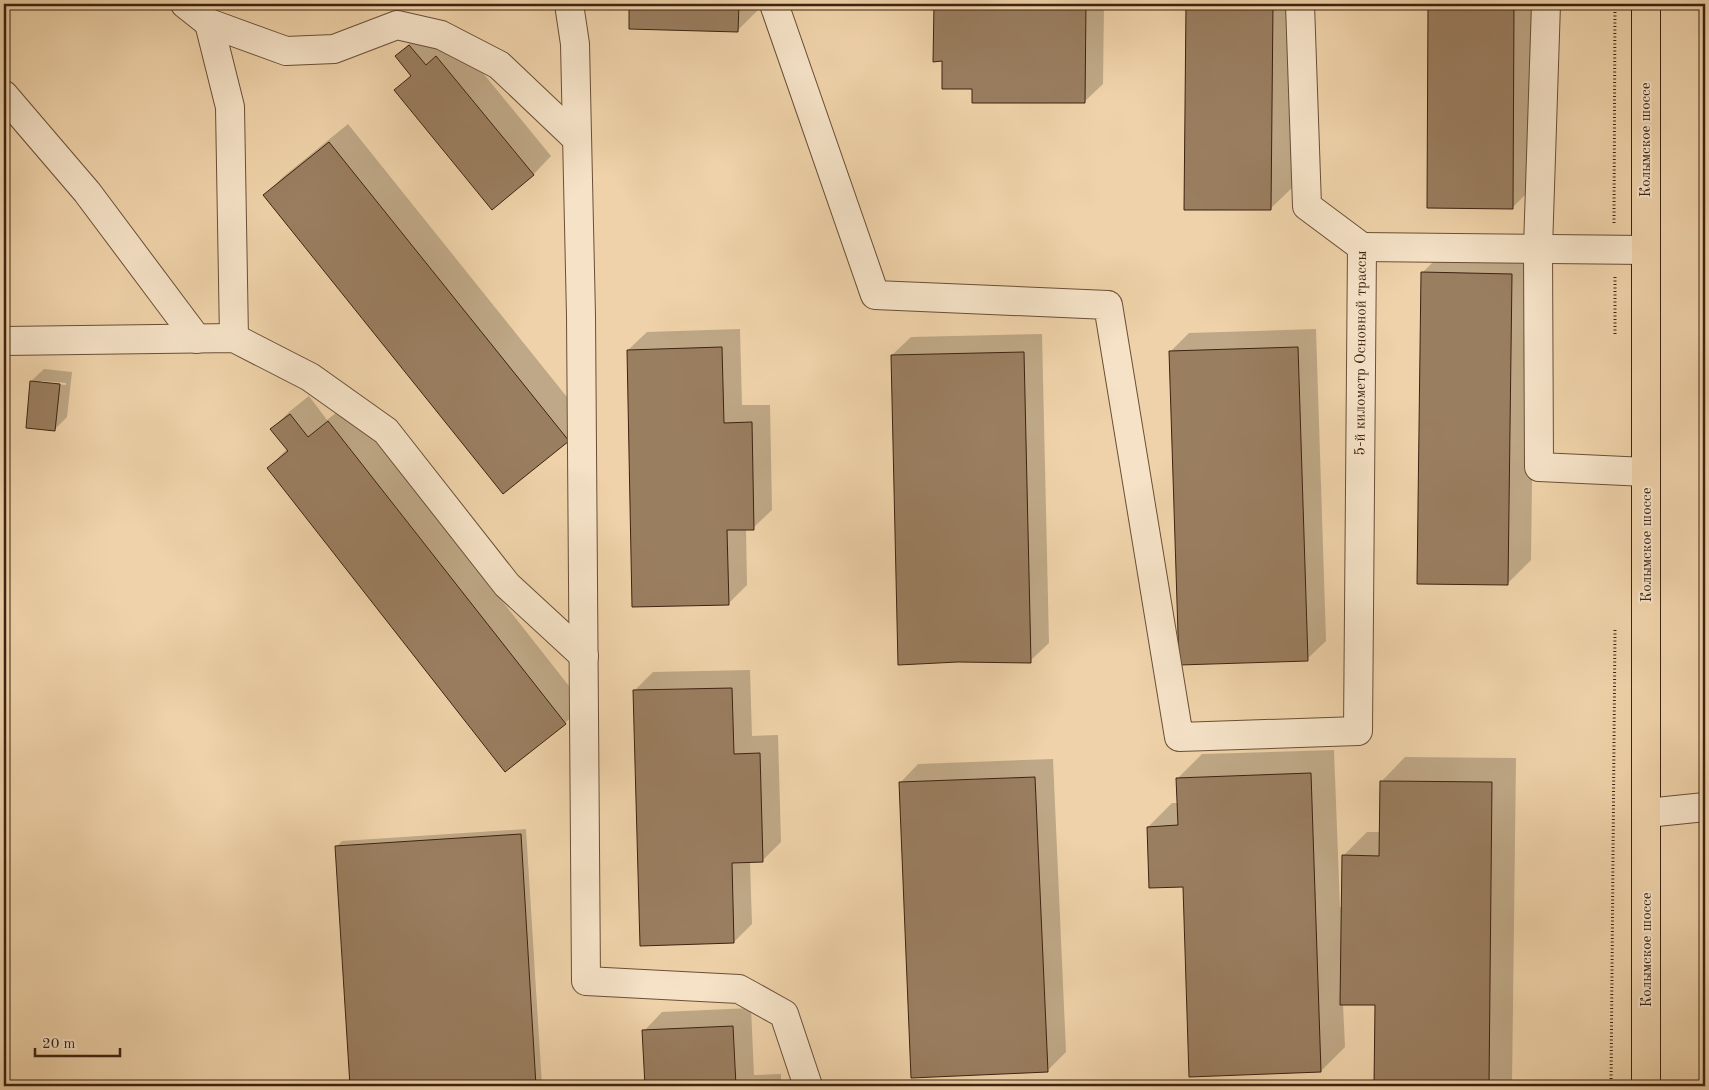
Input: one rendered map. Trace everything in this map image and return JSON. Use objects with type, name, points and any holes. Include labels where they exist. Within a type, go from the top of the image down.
[{"type":"highway","name":"Колымское шоссе","points":[[1646,4],[1646,1086]]},
{"type":"street","points":[[185,4],[209,23],[286,51],[334,49],[397,25],[441,35],[499,65],[578,139]]},
{"type":"street","points":[[569,4],[575,44],[582,316],[586,981],[739,990],[784,1014],[808,1086]]},
{"type":"street","name":"5-й километр Основной трассы","points":[[774,4],[875,295],[1108,305],[1178,737],[1358,731],[1362,247],[1307,206],[1300,4]]},
{"type":"street","points":[[1546,4],[1538,248],[1539,467],[1646,472]]},
{"type":"street","points":[[209,23],[230,108],[234,338]]},
{"type":"street","points":[[4,95],[87,192],[197,339]]},
{"type":"street","points":[[1362,247],[1646,250]]},
{"type":"street","points":[[4,341],[234,338],[310,377],[386,431],[507,585],[584,656]]},
{"type":"street","points":[[1647,813],[1705,807]]},
{"type":"path","points":[[1615,4],[1614,249],[1616,345]]},
{"type":"path","points":[[1611,1086],[1616,619]]},
{"type":"building","points":[[629,4],[739,4],[738,32],[629,29]]},
{"type":"building","points":[[934,4],[1086,4],[1085,103],[972,103],[972,89],[942,89],[942,61],[933,62]]},
{"type":"building","points":[[1186,4],[1273,4],[1271,210],[1184,210]]},
{"type":"building","points":[[1428,4],[1514,4],[1513,209],[1427,208]]},
{"type":"building","points":[[409,45],[426,65],[436,56],[534,175],[492,210],[394,90],[411,76],[395,56]]},
{"type":"building","points":[[329,142],[569,441],[503,494],[263,195]]},
{"type":"building","points":[[1421,272],[1512,274],[1508,585],[1417,584]]},
{"type":"building","points":[[722,347],[724,423],[752,422],[754,530],[727,530],[729,605],[632,607],[627,350]]},
{"type":"building","points":[[1298,347],[1308,661],[1179,665],[1169,351]]},
{"type":"building","points":[[1024,352],[1031,663],[958,662],[898,665],[891,355]]},
{"type":"building","points":[[30,381],[60,384],[55,431],[26,428]]},
{"type":"building","points":[[290,414],[308,437],[328,421],[566,724],[505,772],[267,468],[288,451],[270,429]]},
{"type":"building","points":[[732,688],[734,754],[760,753],[763,862],[732,863],[734,943],[640,946],[633,690]]},
{"type":"building","points":[[1311,773],[1321,1072],[1189,1077],[1183,887],[1149,888],[1147,827],[1178,825],[1176,778]]},
{"type":"building","points":[[1035,777],[1048,1072],[911,1078],[899,782]]},
{"type":"building","points":[[1380,781],[1492,782],[1489,1086],[1374,1086],[1375,1005],[1340,1005],[1342,855],[1379,856]]},
{"type":"building","points":[[521,834],[536,1086],[350,1086],[335,846]]},
{"type":"building","points":[[733,1026],[736,1086],[645,1086],[642,1030]]}]
